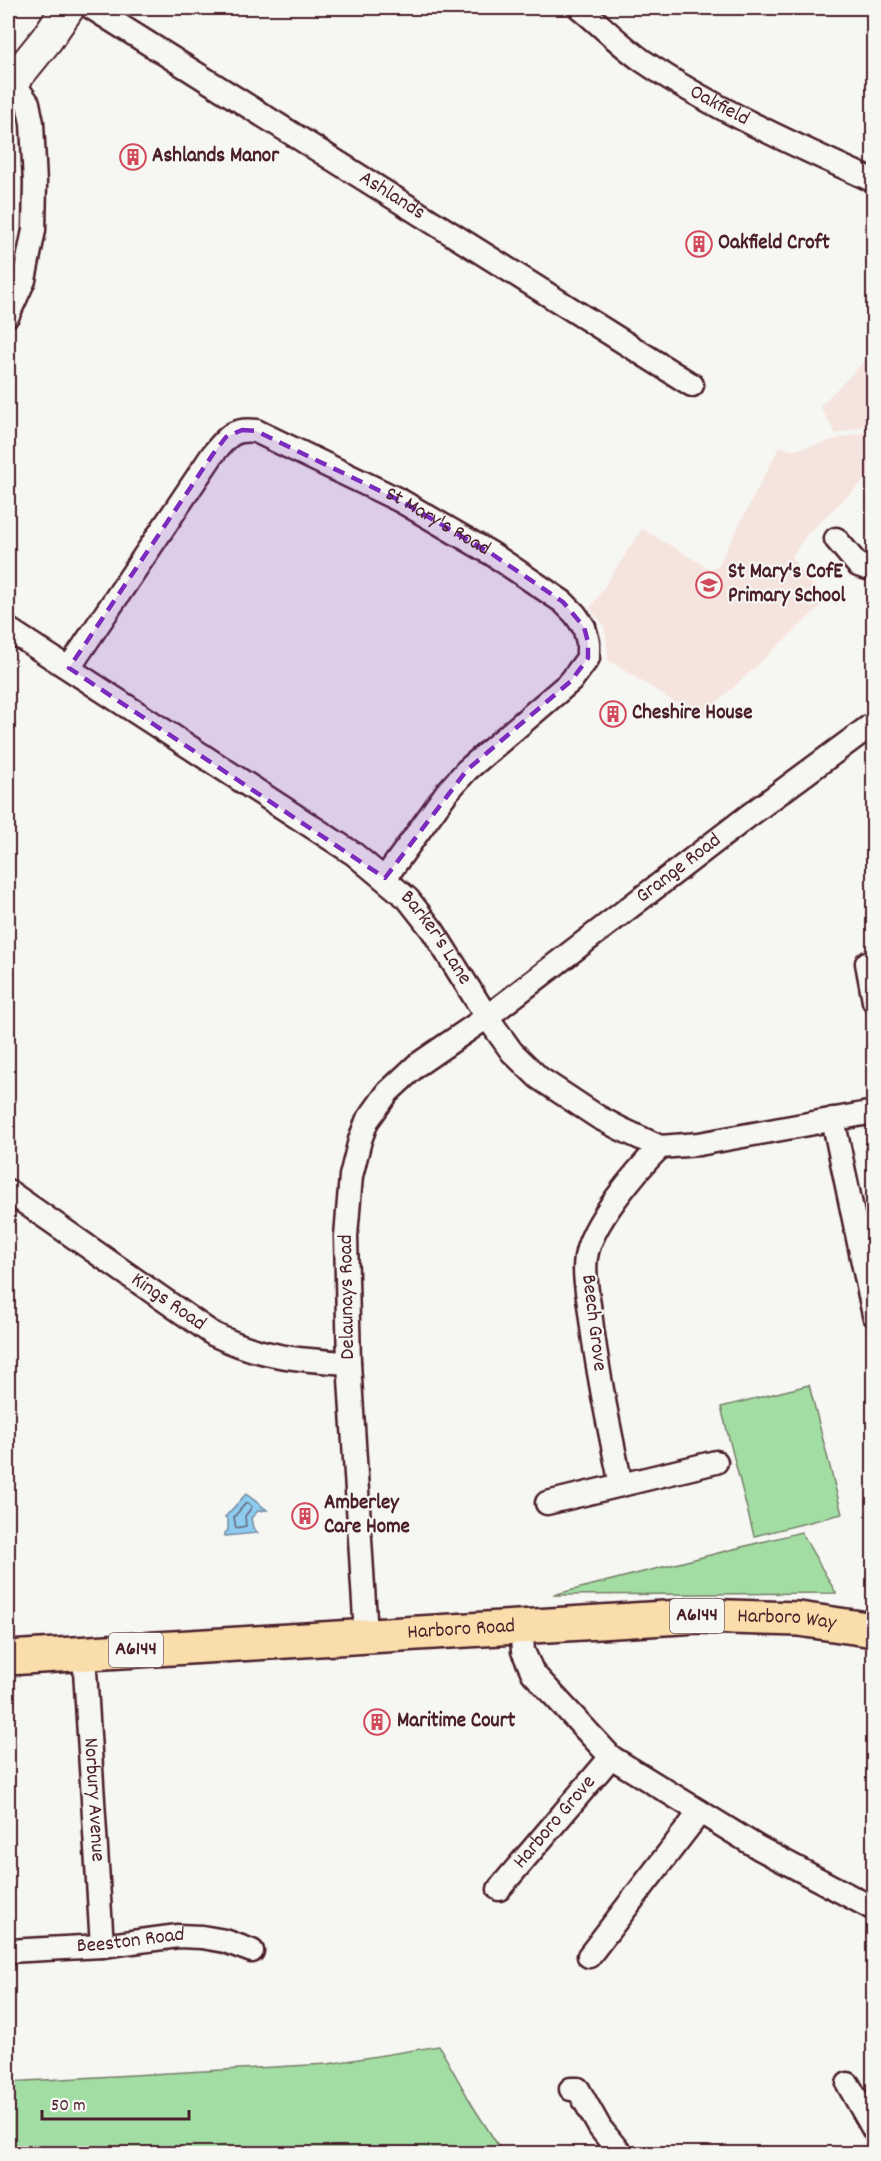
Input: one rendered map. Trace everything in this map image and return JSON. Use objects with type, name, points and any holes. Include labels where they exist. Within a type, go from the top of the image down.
[{"type":"main road","points":[[10,84],[68,8]]},
{"type":"main road","name":"Harboro Way","points":[[520,1625],[635,1618],[721,1616],[799,1619],[873,1630]]},
{"type":"main road","name":"Harboro Road","points":[[8,1658],[520,1625]]},
{"type":"street","name":"Ashlands","points":[[92,8],[692,385]]},
{"type":"street","name":"Oakfield","points":[[580,8],[641,60],[689,91],[873,181]]},
{"type":"street","points":[[8,315],[24,280],[34,230],[35,183],[32,123],[28,103],[10,84]]},
{"type":"street","name":"St Mary's Road","points":[[69,668],[213,454],[226,437],[242,430],[256,431],[401,501],[510,566],[563,602],[574,614],[584,627],[588,642],[588,658],[571,681],[467,770],[447,792],[385,878]]},
{"type":"street","points":[[836,539],[858,565],[867,568],[873,564]]},
{"type":"street","name":"Barker's Lane","points":[[8,629],[354,854],[385,878],[408,899],[433,931],[512,1052],[539,1078],[598,1117],[660,1147]]},
{"type":"street","name":"Grange Road","points":[[487,1017],[873,723]]},
{"type":"street","points":[[867,963],[873,1001]]},
{"type":"street","name":"Delaunays Road","points":[[366,1635],[349,1363],[346,1236],[351,1176],[367,1121],[388,1092],[417,1065],[487,1017]]},
{"type":"street","points":[[660,1147],[699,1144],[873,1112]]},
{"type":"street","points":[[833,1119],[873,1315]]},
{"type":"street","name":"Beech Grove","points":[[621,1485],[598,1371],[585,1276],[586,1257],[594,1235],[609,1210],[640,1167],[660,1147]]},
{"type":"street","name":"Kings Road","points":[[8,1191],[213,1334],[240,1347],[280,1357],[303,1361],[349,1363]]},
{"type":"street","points":[[547,1503],[716,1462]]},
{"type":"street","name":"Harboro Road","points":[[520,1625],[523,1651],[533,1673],[611,1756],[759,1848],[872,1905]]},
{"type":"street","name":"Norbury Avenue","points":[[84,1654],[102,1946]]},
{"type":"street","name":"Harboro Grove","points":[[499,1889],[611,1756]]},
{"type":"street","points":[[589,1956],[700,1812]]},
{"type":"street","name":"Beeston Road","points":[[8,1951],[102,1946],[178,1936],[225,1941],[252,1951]]},
{"type":"street","points":[[848,2084],[873,2130]]},
{"type":"street","points":[[582,2088],[600,2128],[621,2154]]},
{"type":"highlighted area","points":[[242,430],[256,431],[401,501],[492,554],[563,602],[584,627],[588,642],[588,658],[571,681],[467,770],[385,878],[69,668],[213,454],[226,437]]},
{"type":"shaded area","points":[[873,353],[873,423],[836,434],[820,406]]},
{"type":"shaded area","name":"St Mary's CofE Primary School","points":[[873,430],[873,472],[808,533],[791,557],[825,602],[700,718],[608,660],[603,624],[590,609],[642,529],[710,569],[718,566],[780,446],[791,451]]},
{"type":"green space","points":[[809,1385],[842,1514],[754,1536],[721,1407]]},
{"type":"green space","points":[[801,1532],[836,1593],[553,1595]]},
{"type":"green space","points":[[439,2046],[503,2153],[8,2153],[8,2082],[328,2064]]},
{"type":"water","points":[[246,1494],[267,1510],[258,1511],[251,1518],[253,1528],[258,1533],[225,1536],[228,1530],[228,1520],[225,1517]]},
{"type":"place","name":"Ashlands Manor","points":[[133,157]]},
{"type":"place","name":"Oakfield Croft","points":[[699,244]]},
{"type":"place","name":"St Mary's CofE Primary School","points":[[709,585]]},
{"type":"place","name":"Cheshire House","points":[[613,714]]},
{"type":"place","name":"Amberley Care Home","points":[[305,1516]]},
{"type":"place","name":"Maritime Court","points":[[377,1722]]}]
